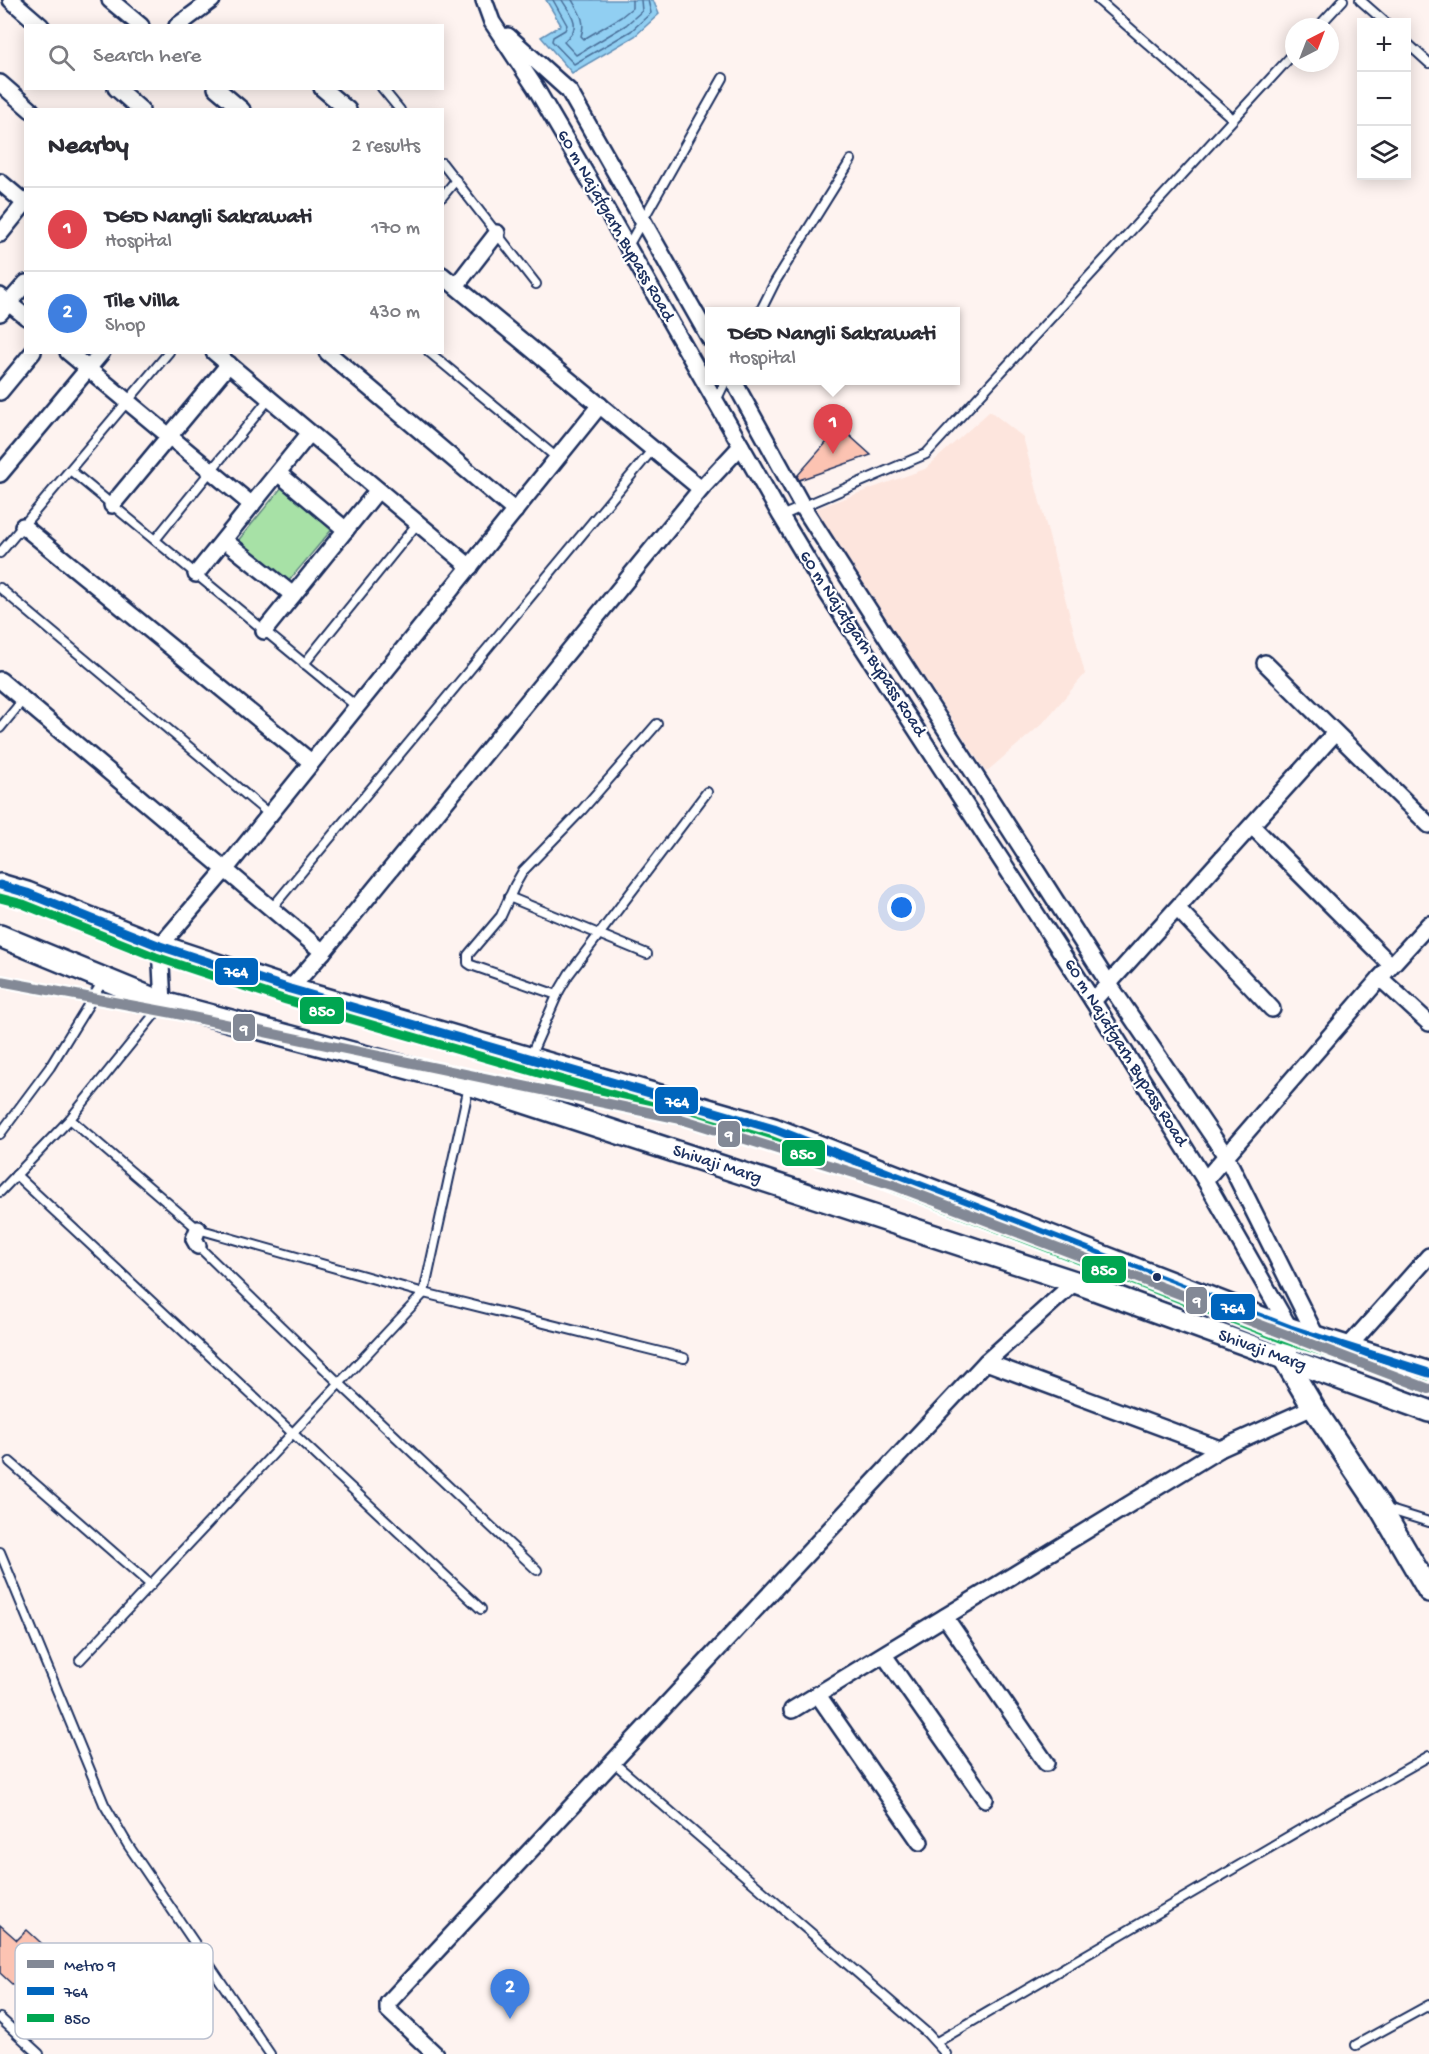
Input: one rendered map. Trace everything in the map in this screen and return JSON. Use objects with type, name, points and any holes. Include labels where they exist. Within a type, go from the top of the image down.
[{"type":"main road","name":"Shivaji Marg","points":[[0,885],[27,893],[160,946],[290,989],[774,1129],[1290,1329],[1429,1373]]},
{"type":"main road","name":"Shivaji Marg","points":[[0,936],[163,1003],[470,1084],[1075,1282],[1429,1411]]},
{"type":"main road","points":[[1290,1329],[1285,1360],[1313,1407],[1380,1507],[1429,1591]]},
{"type":"main road","points":[[1315,1371],[1317,1338]]},
{"type":"street","points":[[11,0],[39,24]]},
{"type":"street","points":[[110,0],[139,24]]},
{"type":"street","points":[[180,24],[212,0]]},
{"type":"street","points":[[484,0],[492,22]]},
{"type":"street","name":"60 m Najafgarh Bypass Road","points":[[492,22],[569,91],[705,330]]},
{"type":"street","name":"60 m Najafgarh Bypass Road","points":[[492,22],[535,87],[705,382]]},
{"type":"street","points":[[0,83],[29,108]]},
{"type":"street","points":[[118,90],[139,108]]},
{"type":"street","points":[[218,90],[238,108]]},
{"type":"street","points":[[324,90],[346,108]]},
{"type":"street","points":[[0,182],[24,203]]},
{"type":"street","points":[[0,234],[24,205]]},
{"type":"street","points":[[456,286],[497,233]]},
{"type":"street","points":[[444,277],[701,489]]},
{"type":"street","points":[[24,286],[3,304],[24,316]]},
{"type":"street","points":[[0,392],[31,354]]},
{"type":"street","points":[[70,354],[252,505]]},
{"type":"street","points":[[0,474],[100,354]]},
{"type":"street","points":[[216,354],[470,567]]},
{"type":"street","points":[[329,354],[515,511]]},
{"type":"street","points":[[112,505],[229,364]]},
{"type":"street","name":"60 m Najafgarh Bypass Road","points":[[707,385],[828,594],[1093,1001],[1205,1180],[1290,1329]]},
{"type":"street","name":"60 m Najafgarh Bypass Road","points":[[735,385],[803,507],[1109,984],[1226,1156],[1317,1338]]},
{"type":"street","points":[[163,1003],[160,946],[225,870],[600,405]]},
{"type":"street","points":[[196,574],[309,434]]},
{"type":"street","points":[[290,989],[323,952],[701,489],[741,446]]},
{"type":"street","points":[[278,473],[346,530]]},
{"type":"street","points":[[264,631],[378,490]]},
{"type":"street","points":[[23,526],[311,762]]},
{"type":"street","points":[[224,540],[293,595]]},
{"type":"street","points":[[1265,663],[1429,825]]},
{"type":"street","points":[[0,680],[323,952]]},
{"type":"street","points":[[1093,1001],[1335,733]]},
{"type":"street","points":[[1253,826],[1391,965]]},
{"type":"street","points":[[1178,909],[1272,1009]]},
{"type":"street","points":[[1205,1180],[1429,924]]},
{"type":"street","points":[[1380,978],[1429,1023]]},
{"type":"street","points":[[198,1229],[195,1239],[198,1246]]},
{"type":"street","points":[[1347,1348],[1429,1256]]},
{"type":"street","points":[[435,2054],[388,2010],[388,2003],[986,1362],[1075,1282]]},
{"type":"street","points":[[986,1362],[1220,1449]]},
{"type":"street","points":[[792,1710],[1220,1449],[1313,1407]]},
{"type":"street","points":[[945,1617],[1046,1763]]},
{"type":"street","points":[[884,1654],[984,1799]]},
{"type":"street","points":[[818,1695],[920,1842]]},
{"type":"lane","points":[[1098,0],[1233,119]]},
{"type":"lane","points":[[1326,18],[1343,0]]},
{"type":"lane","points":[[1360,0],[1380,18]]},
{"type":"lane","points":[[1411,46],[1429,63]]},
{"type":"lane","points":[[781,516],[926,454],[1285,63]]},
{"type":"lane","points":[[628,246],[723,78]]},
{"type":"lane","points":[[384,90],[398,108]]},
{"type":"lane","points":[[762,307],[775,282],[851,160]]},
{"type":"lane","points":[[444,165],[536,284]]},
{"type":"lane","points":[[444,195],[456,180]]},
{"type":"lane","points":[[0,553],[167,354]]},
{"type":"lane","points":[[431,354],[557,458]]},
{"type":"lane","points":[[716,401],[724,385]]},
{"type":"lane","points":[[155,540],[269,399]]},
{"type":"lane","points":[[272,909],[653,449]]},
{"type":"lane","points":[[70,470],[357,707]]},
{"type":"lane","points":[[304,664],[417,524]]},
{"type":"lane","points":[[0,588],[269,814]]},
{"type":"lane","points":[[0,729],[23,700]]},
{"type":"lane","points":[[557,995],[468,963],[468,956],[496,924],[523,871],[582,810],[657,724]]},
{"type":"lane","points":[[530,1058],[557,995],[574,967],[707,792]]},
{"type":"lane","points":[[509,897],[647,954]]},
{"type":"lane","points":[[0,1134],[50,1067],[105,979]]},
{"type":"lane","points":[[0,1192],[70,1119],[163,1003]]},
{"type":"lane","points":[[80,1660],[424,1293],[470,1084]]},
{"type":"lane","points":[[70,1119],[198,1229],[424,1293],[684,1358]]},
{"type":"lane","points":[[16,1175],[481,1609]]},
{"type":"lane","points":[[198,1246],[537,1570]]},
{"type":"lane","points":[[10,1462],[151,1585]]},
{"type":"lane","points":[[1380,1507],[1429,1522]]},
{"type":"lane","points":[[0,1552],[104,1804],[128,1845],[195,1943]]},
{"type":"lane","points":[[937,2042],[1429,1756]]},
{"type":"lane","points":[[613,1762],[937,2042],[946,2054]]},
{"type":"lane","points":[[213,1970],[270,2054]]},
{"type":"lane","points":[[1356,2045],[1429,2005]]},
{"type":"lane","points":[[0,2018],[15,2032]]},
{"type":"lane","points":[[23,2039],[39,2054]]},
{"type":"shaded area","points":[[990,411],[1023,437],[1085,674],[1042,724],[986,772],[815,509],[925,469]]},
{"type":"green space","points":[[282,487],[333,528],[287,583],[237,542]]},
{"type":"water","points":[[546,0],[653,0],[659,14],[635,36],[572,73],[541,37],[561,25]]},
{"type":"building","points":[[840,427],[871,455],[799,480],[797,476]]},
{"type":"building","points":[[0,1925],[17,1940],[27,1930],[41,1943],[15,1943],[15,1987],[0,1973]]},
{"type":"metro line","name":"9","points":[[0,981],[173,1013],[681,1119],[896,1186],[1429,1389]]},
{"type":"transit line","name":"764","points":[[0,885],[27,893],[160,946],[290,989],[774,1129],[1290,1329],[1429,1373]]},
{"type":"transit line","name":"850","points":[[0,898],[23,904],[156,957],[286,1000],[770,1140],[1286,1340],[1425,1384]]},
{"type":"place","name":"DGD Nangli Sakrawati","points":[[833,454]]},
{"type":"place","name":"Tile Villa","points":[[510,2019]]}]
